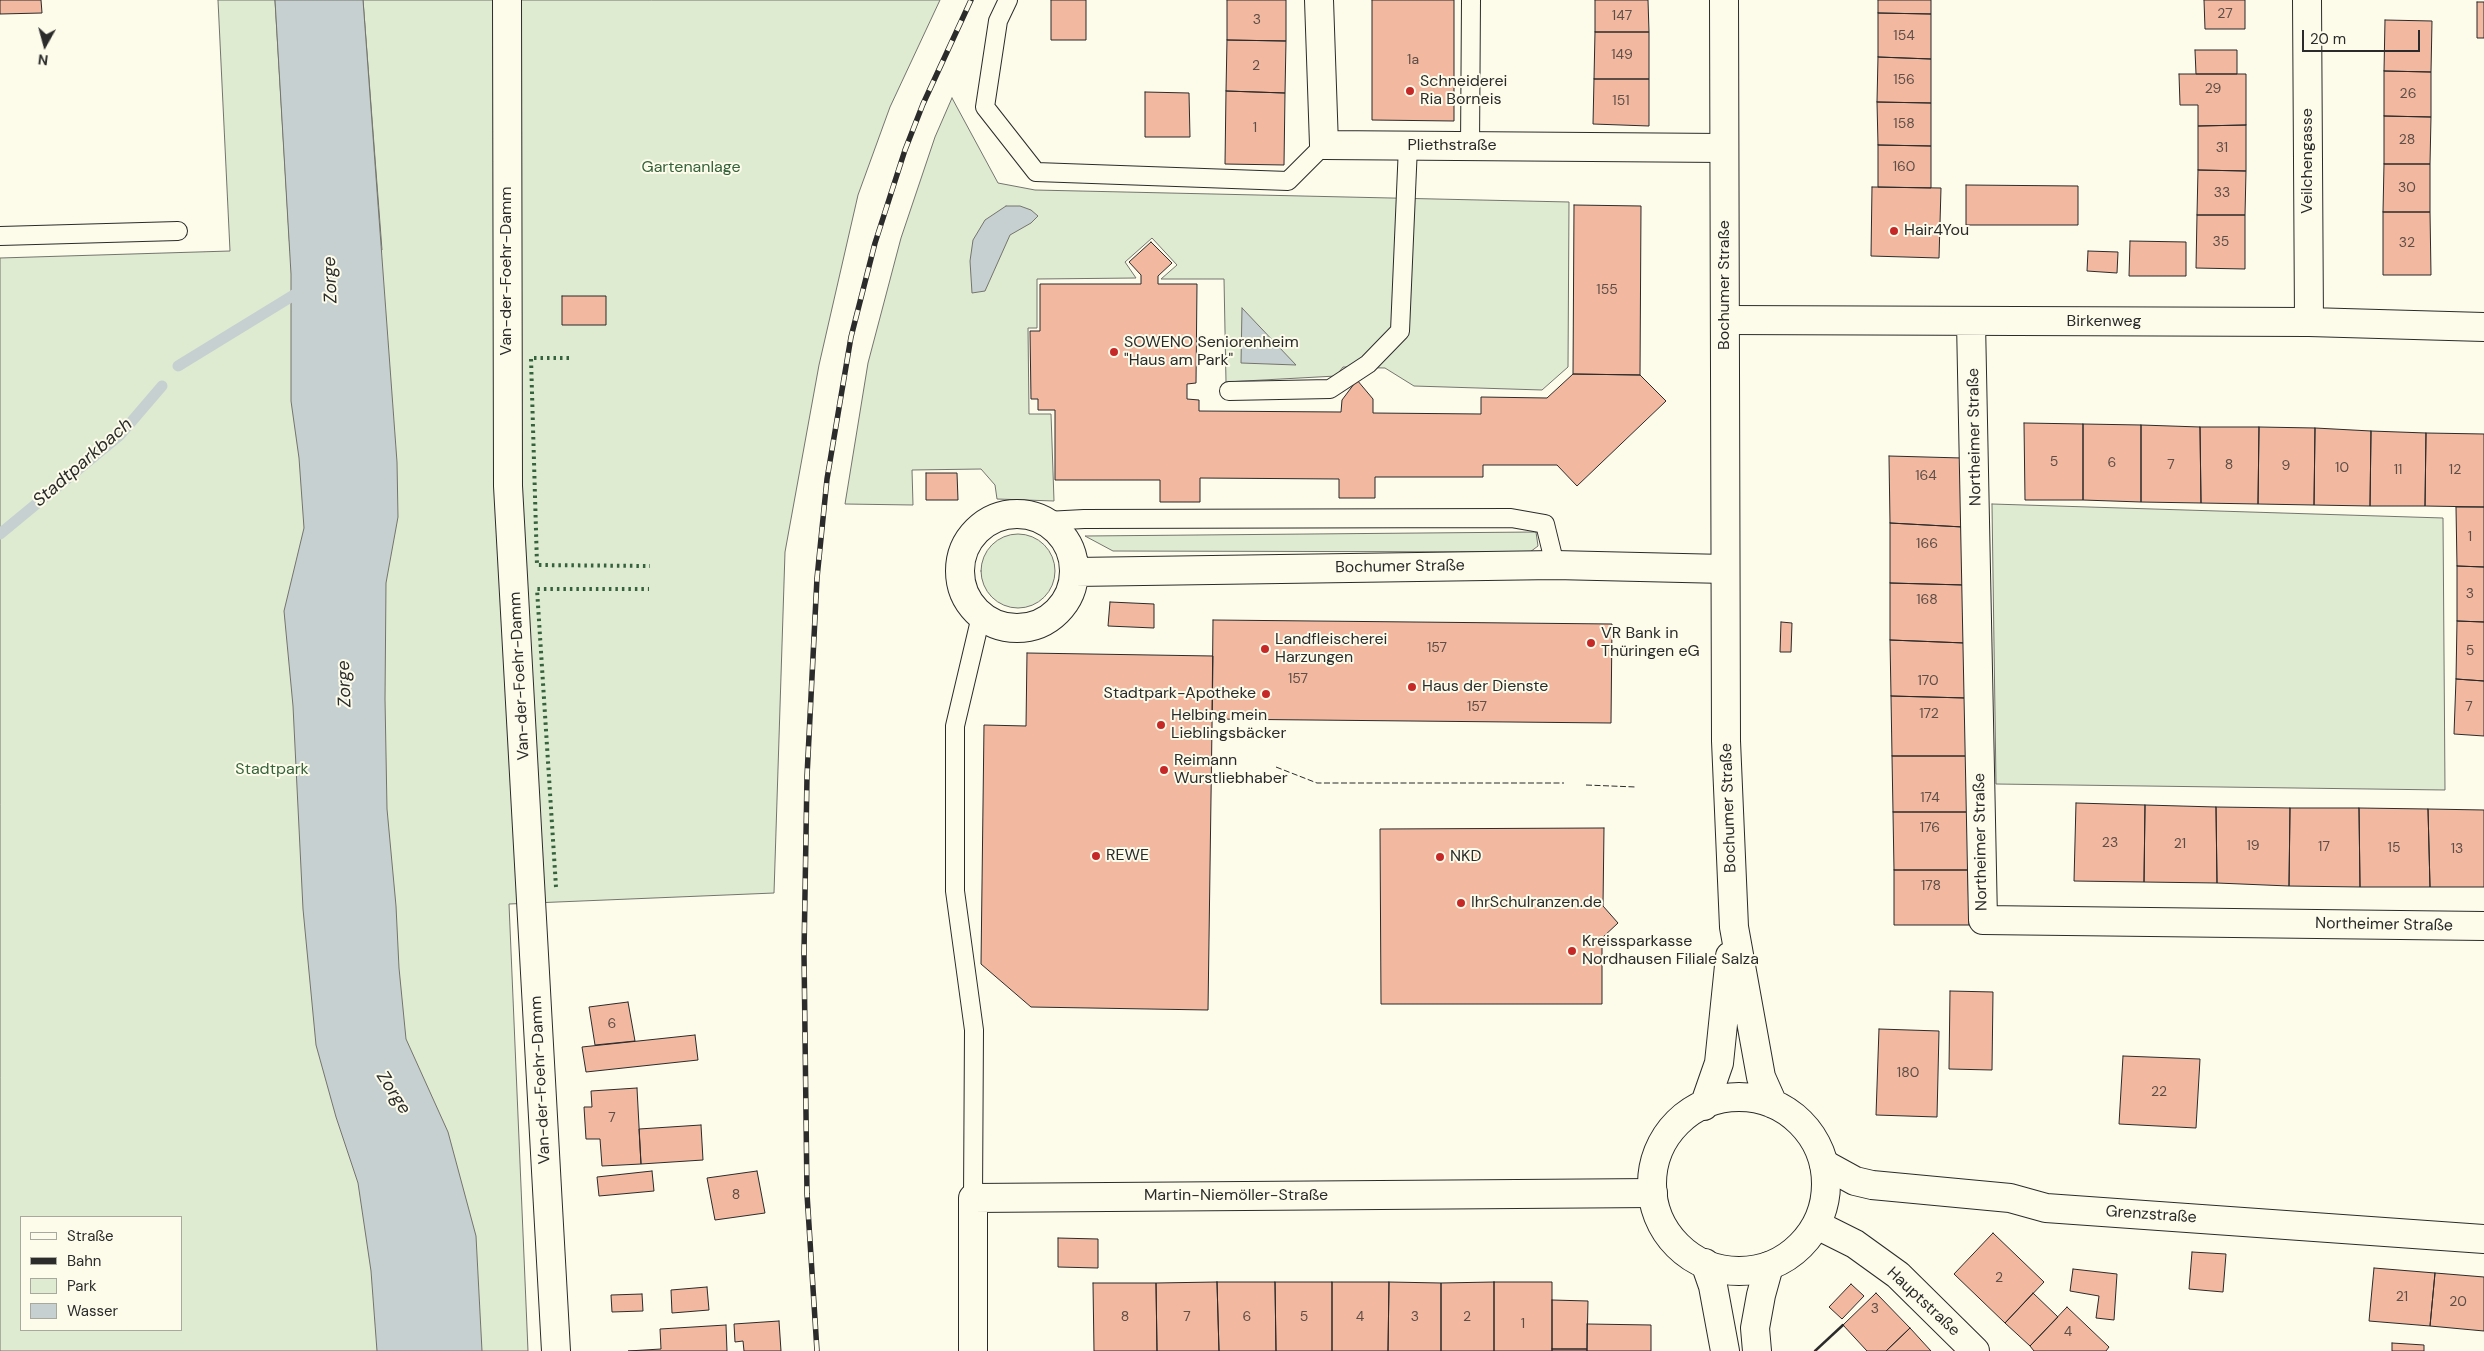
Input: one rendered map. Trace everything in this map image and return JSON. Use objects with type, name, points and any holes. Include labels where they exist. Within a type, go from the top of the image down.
[{"type":"street","name":"Van-der-Foehr-Damm","points":[[507,0],[508,486],[556,1351]]},
{"type":"street","points":[[1319,0],[1324,145]]},
{"type":"street","name":"Bochumer Straße","points":[[1724,0],[1726,741],[1734,927],[1761,1077],[1773,1104]]},
{"type":"street","name":"Veilchengasse","points":[[2307,0],[2308,322]]},
{"type":"street","name":"Pliethstraße","points":[[1324,145],[1724,148]]},
{"type":"street","name":"Birkenweg","points":[[1725,320],[2308,322],[2484,327]]},
{"type":"street","name":"Northeimer Straße","points":[[1971,322],[1983,920],[2484,926]]},
{"type":"street","points":[[1021,514],[1046,521],[1061,534],[1072,552],[1075,572],[1072,591],[1062,608],[1042,624],[1023,628],[999,626],[981,616],[968,601],[960,582],[960,562],[966,544],[978,529],[1001,516],[1021,514]]},
{"type":"street","name":"Bochumer Straße","points":[[1075,572],[1555,565],[1726,569]]},
{"type":"street","name":"Bochumer Straße","points":[[1704,1106],[1719,1063],[1734,927]]},
{"type":"street","points":[[1745,1097],[1773,1104],[1797,1119],[1816,1142],[1824,1164],[1826,1198],[1817,1225],[1799,1248],[1776,1264],[1748,1271],[1719,1269],[1693,1258],[1672,1239],[1657,1214],[1652,1186],[1656,1158],[1669,1132],[1690,1112],[1716,1100],[1745,1097]]},
{"type":"street","name":"Grenzstraße","points":[[1824,1164],[1855,1181],[2010,1198],[2046,1208],[2484,1238]]},
{"type":"street","name":"Martin-Niemöller-Straße","points":[[973,1198],[1653,1193]]},
{"type":"street","points":[[973,1198],[973,1351]]},
{"type":"street","name":"Hauptstraße","points":[[1817,1225],[1855,1244],[1898,1275],[1975,1351]]},
{"type":"street","points":[[1705,1263],[1713,1286],[1725,1351]]},
{"type":"street","points":[[1757,1351],[1755,1328],[1769,1266]]},
{"type":"lane","points":[[1008,0],[998,21],[985,108],[1036,172],[1288,181],[1324,145]]},
{"type":"lane","points":[[1470,146],[1471,0]]},
{"type":"lane","points":[[1229,391],[1330,389],[1368,364],[1400,331],[1408,146]]},
{"type":"lane","points":[[0,236],[178,231]]},
{"type":"lane","points":[[1046,521],[1093,518],[1511,518],[1545,524],[1555,565]]},
{"type":"lane","points":[[973,1198],[974,1030],[955,890],[955,726],[981,616]]},
{"type":"green space","name":"Stadtpark","points":[[218,0],[275,0],[290,251],[382,250],[363,0],[940,0],[890,107],[858,195],[819,365],[785,552],[774,893],[509,904],[528,1351],[0,1351],[0,258],[230,251]]},
{"type":"green space","points":[[952,98],[998,183],[1035,190],[1569,202],[1568,367],[1542,390],[1414,386],[1385,368],[1343,367],[1336,376],[1226,382],[1224,279],[1161,279],[1177,265],[1152,238],[1125,262],[1136,278],[1037,279],[1037,328],[1028,328],[1029,414],[1051,414],[1054,501],[997,499],[995,485],[981,469],[912,470],[913,505],[845,504],[868,363],[901,238],[935,137]]},
{"type":"green space","points":[[1992,504],[2443,518],[2445,790],[1996,784]]},
{"type":"green space","points":[[1536,532],[1538,546],[1530,552],[1113,551],[1085,536]]},
{"type":"green space","points":[[1018,534],[1039,540],[1049,550],[1055,571],[1049,592],[1039,602],[1018,608],[997,602],[987,592],[981,571],[987,550],[997,540]]},
{"type":"water","name":"Zorge","points":[[275,0],[363,0],[397,462],[398,517],[386,583],[385,699],[387,809],[396,906],[399,968],[406,1039],[448,1132],[476,1236],[482,1351],[377,1351],[371,1271],[358,1183],[336,1117],[316,1045],[303,909],[293,706],[284,611],[304,528],[299,458],[291,401],[291,274]]},
{"type":"water","points":[[1006,206],[1020,206],[1031,210],[1038,216],[1031,223],[1010,235],[985,291],[972,293],[970,261],[973,240],[985,220]]},
{"type":"water","points":[[1242,308],[1296,365],[1241,363]]},
{"type":"building","points":[[0,0],[41,0],[42,13],[0,14]]},
{"type":"building","points":[[1051,0],[1086,0],[1086,40],[1051,40]]},
{"type":"building","points":[[1227,0],[1286,0],[1286,41],[1227,40]]},
{"type":"building","points":[[1372,0],[1454,0],[1454,121],[1372,120]]},
{"type":"building","points":[[1595,0],[1648,0],[1649,32],[1595,32]]},
{"type":"building","points":[[1878,0],[1931,0],[1931,14],[1878,13]]},
{"type":"building","points":[[2204,0],[2245,0],[2245,29],[2205,29]]},
{"type":"building","points":[[2477,2],[2484,2],[2484,38],[2477,38]]},
{"type":"building","points":[[1878,13],[1931,14],[1931,59],[1878,57]]},
{"type":"building","points":[[2385,20],[2432,21],[2431,72],[2384,71]]},
{"type":"building","points":[[1595,32],[1649,32],[1649,79],[1594,79]]},
{"type":"building","points":[[1227,40],[1286,41],[1285,93],[1226,91]]},
{"type":"building","points":[[2195,50],[2237,50],[2237,74],[2196,74]]},
{"type":"building","points":[[1878,57],[1931,59],[1931,103],[1877,102]]},
{"type":"building","points":[[2384,71],[2431,72],[2431,117],[2384,116]]},
{"type":"building","points":[[2179,74],[2246,74],[2246,125],[2198,126],[2198,105],[2180,105]]},
{"type":"building","points":[[1594,79],[1649,79],[1649,126],[1593,124]]},
{"type":"building","points":[[1226,91],[1285,93],[1284,165],[1225,164]]},
{"type":"building","points":[[1145,92],[1189,93],[1190,137],[1145,137]]},
{"type":"building","points":[[1877,102],[1931,103],[1931,146],[1878,145]]},
{"type":"building","points":[[2384,116],[2431,117],[2430,164],[2384,164]]},
{"type":"building","points":[[2246,125],[2246,171],[2198,170],[2198,126]]},
{"type":"building","points":[[1878,145],[1931,146],[1931,188],[1878,187]]},
{"type":"building","points":[[2384,164],[2430,164],[2430,212],[2383,212]]},
{"type":"building","points":[[2198,170],[2246,171],[2245,215],[2197,215]]},
{"type":"building","points":[[1966,185],[2078,186],[2078,225],[1966,225]]},
{"type":"building","points":[[1872,187],[1941,188],[1939,258],[1871,256]]},
{"type":"building","points":[[1574,205],[1641,206],[1640,375],[1573,374]]},
{"type":"building","points":[[2383,212],[2430,212],[2431,275],[2383,275]]},
{"type":"building","points":[[2197,215],[2245,215],[2245,269],[2196,268]]},
{"type":"building","points":[[2130,241],[2186,242],[2186,276],[2129,276]]},
{"type":"building","name":"SOWENO Seniorenheim \"Haus am Park\"","points":[[1151,242],[1172,263],[1158,276],[1158,284],[1197,284],[1196,383],[1187,384],[1187,399],[1199,400],[1199,411],[1341,412],[1342,400],[1357,380],[1373,399],[1373,413],[1481,414],[1481,397],[1547,398],[1573,374],[1640,375],[1666,401],[1577,486],[1557,465],[1483,465],[1483,477],[1375,477],[1375,498],[1339,498],[1339,479],[1200,478],[1200,502],[1160,502],[1160,480],[1055,480],[1055,410],[1038,410],[1038,399],[1031,399],[1030,331],[1040,331],[1040,284],[1141,284],[1141,275],[1129,262]]},
{"type":"building","points":[[2088,251],[2118,252],[2117,273],[2087,271]]},
{"type":"building","points":[[562,296],[606,296],[606,325],[562,325]]},
{"type":"building","points":[[2024,423],[2083,424],[2083,500],[2025,500]]},
{"type":"building","points":[[2083,424],[2141,425],[2141,502],[2083,500]]},
{"type":"building","points":[[2141,425],[2200,427],[2201,503],[2141,502]]},
{"type":"building","points":[[2200,427],[2259,427],[2258,504],[2201,503]]},
{"type":"building","points":[[2259,427],[2315,428],[2314,505],[2258,504]]},
{"type":"building","points":[[2315,428],[2371,431],[2370,506],[2314,505]]},
{"type":"building","points":[[2371,431],[2426,433],[2425,506],[2370,506]]},
{"type":"building","points":[[2426,433],[2484,434],[2484,507],[2425,506]]},
{"type":"building","points":[[1889,456],[1962,458],[1963,527],[1890,523]]},
{"type":"building","points":[[926,473],[957,473],[958,500],[926,500]]},
{"type":"building","points":[[2456,507],[2484,507],[2484,567],[2457,566]]},
{"type":"building","points":[[1890,523],[1963,527],[1964,585],[1890,583]]},
{"type":"building","points":[[2457,566],[2484,567],[2484,622],[2457,621]]},
{"type":"building","points":[[1890,583],[1964,585],[1965,643],[1890,640]]},
{"type":"building","points":[[1110,602],[1154,604],[1154,628],[1108,626]]},
{"type":"building","name":"Haus der Dienste","points":[[1213,620],[1612,624],[1611,723],[1212,719]]},
{"type":"building","points":[[2457,621],[2484,622],[2484,681],[2456,679]]},
{"type":"building","points":[[1781,622],[1792,623],[1791,652],[1780,652]]},
{"type":"building","points":[[1890,640],[1965,643],[1966,698],[1891,696]]},
{"type":"building","name":"REWE","points":[[1027,653],[1213,656],[1208,1010],[1031,1007],[981,964],[984,725],[1026,726]]},
{"type":"building","points":[[2456,679],[2484,681],[2484,736],[2454,734]]},
{"type":"building","points":[[1891,696],[1966,698],[1967,756],[1892,756]]},
{"type":"building","points":[[1892,756],[1967,756],[1968,812],[1893,812]]},
{"type":"building","points":[[2076,803],[2145,805],[2144,882],[2074,881]]},
{"type":"building","points":[[2145,805],[2216,807],[2217,883],[2144,882]]},
{"type":"building","points":[[2216,807],[2290,808],[2289,886],[2217,883]]},
{"type":"building","points":[[2290,808],[2359,808],[2360,887],[2289,886]]},
{"type":"building","points":[[2359,808],[2428,809],[2430,887],[2360,887]]},
{"type":"building","points":[[2428,809],[2484,810],[2484,887],[2430,887]]},
{"type":"building","points":[[1893,812],[1968,812],[1968,870],[1894,870]]},
{"type":"building","points":[[1604,828],[1603,906],[1618,923],[1602,938],[1602,1004],[1381,1004],[1380,829]]},
{"type":"building","points":[[1894,870],[1968,870],[1969,925],[1894,925]]},
{"type":"building","points":[[1950,991],[1993,992],[1992,1070],[1949,1069]]},
{"type":"building","points":[[628,1002],[635,1041],[595,1045],[589,1007]]},
{"type":"building","points":[[1879,1029],[1939,1031],[1937,1117],[1876,1115]]},
{"type":"building","points":[[695,1035],[698,1060],[586,1072],[582,1047]]},
{"type":"building","points":[[2123,1056],[2200,1059],[2196,1128],[2119,1124]]},
{"type":"building","points":[[637,1088],[641,1164],[602,1166],[600,1139],[586,1139],[584,1107],[592,1107],[591,1091]]},
{"type":"building","points":[[701,1125],[703,1160],[641,1164],[639,1129]]},
{"type":"building","points":[[652,1171],[654,1191],[599,1196],[597,1177]]},
{"type":"building","points":[[757,1171],[765,1213],[715,1220],[707,1178]]},
{"type":"building","points":[[1993,1233],[2044,1282],[2005,1323],[1954,1274]]},
{"type":"building","points":[[1058,1238],[1098,1239],[1098,1268],[1058,1267]]},
{"type":"building","points":[[2192,1252],[2226,1254],[2223,1292],[2189,1289]]},
{"type":"building","points":[[2374,1268],[2435,1273],[2430,1326],[2369,1321]]},
{"type":"building","points":[[2073,1269],[2117,1274],[2114,1320],[2096,1318],[2099,1296],[2070,1291]]},
{"type":"building","points":[[2435,1273],[2484,1277],[2484,1331],[2430,1326]]},
{"type":"building","points":[[1217,1282],[1275,1282],[1276,1351],[1219,1351]]},
{"type":"building","points":[[1217,1282],[1219,1351],[1157,1351],[1156,1283]]},
{"type":"building","points":[[1275,1282],[1332,1282],[1332,1351],[1276,1351]]},
{"type":"building","points":[[1332,1282],[1389,1282],[1388,1351],[1332,1351]]},
{"type":"building","points":[[1389,1282],[1441,1283],[1441,1351],[1388,1351]]},
{"type":"building","points":[[1494,1282],[1552,1282],[1552,1351],[1494,1351]]},
{"type":"building","points":[[1494,1282],[1494,1351],[1441,1351],[1441,1283]]},
{"type":"building","points":[[1093,1283],[1156,1283],[1157,1351],[1094,1351]]},
{"type":"building","points":[[1851,1284],[1864,1296],[1842,1319],[1829,1307]]},
{"type":"building","points":[[707,1287],[709,1310],[672,1313],[671,1290]]},
{"type":"building","points":[[1876,1293],[1910,1328],[1886,1351],[1867,1351],[1843,1325]]},
{"type":"building","points":[[2033,1293],[2058,1317],[2030,1346],[2005,1323]]},
{"type":"building","points":[[642,1294],[643,1311],[612,1312],[611,1295]]},
{"type":"building","points":[[1552,1300],[1588,1301],[1587,1349],[1552,1349]]},
{"type":"building","points":[[2067,1307],[2109,1347],[2106,1351],[2034,1351],[2030,1346]]},
{"type":"building","points":[[779,1321],[781,1351],[744,1351],[743,1341],[735,1342],[734,1324]]},
{"type":"building","points":[[1587,1324],[1651,1325],[1651,1351],[1587,1351]]},
{"type":"building","points":[[726,1325],[727,1351],[628,1351],[661,1349],[660,1329]]},
{"type":"building","points":[[1910,1328],[1931,1351],[1886,1351]]},
{"type":"building","points":[[2392,1343],[2424,1345],[2424,1351],[2392,1351]]},
{"type":"building","points":[[1552,1349],[1587,1349],[1587,1351],[1552,1351]]},
{"type":"waterway","name":"Stadtparkbach","points":[[178,366],[302,290]]},
{"type":"waterway","name":"Stadtparkbach","points":[[0,534],[120,435],[162,386]]},
{"type":"railway","points":[[817,1351],[807,1194],[804,953],[807,776],[817,578],[827,479],[851,337],[875,243],[905,150],[923,104],[971,0]]},
{"type":"hedge","points":[[569,358],[531,358],[537,565],[650,566]]},
{"type":"hedge","points":[[556,887],[537,589],[649,589]]},
{"type":"fence","points":[[1276,767],[1317,783],[1564,783]]},
{"type":"fence","points":[[1586,785],[1636,787]]},
{"type":"wall","points":[[1815,1351],[1843,1325]]},
{"type":"place","name":"Schneiderei Ria Borneis","points":[[1410,91]]},
{"type":"place","name":"Hair4You","points":[[1894,231]]},
{"type":"place","name":"SOWENO Seniorenheim \"Haus am Park\"","points":[[1114,352]]},
{"type":"place","name":"VR Bank in Thüringen eG","points":[[1591,643]]},
{"type":"place","name":"Landfleischerei Harzungen","points":[[1265,649]]},
{"type":"place","name":"Haus der Dienste","points":[[1412,687]]},
{"type":"place","name":"Stadtpark-Apotheke","points":[[1266,694]]},
{"type":"place","name":"Helbing mein Lieblingsbäcker","points":[[1161,725]]},
{"type":"place","name":"Reimann Wurstliebhaber","points":[[1164,770]]},
{"type":"place","name":"REWE","points":[[1096,856]]},
{"type":"place","name":"NKD","points":[[1440,857]]},
{"type":"place","name":"IhrSchulranzen.de","points":[[1461,903]]},
{"type":"place","name":"Kreissparkasse Nordhausen Filiale Salza","points":[[1572,951]]},
{"type":"park label","name":"Gartenanlage","points":[[691,168]]}]
